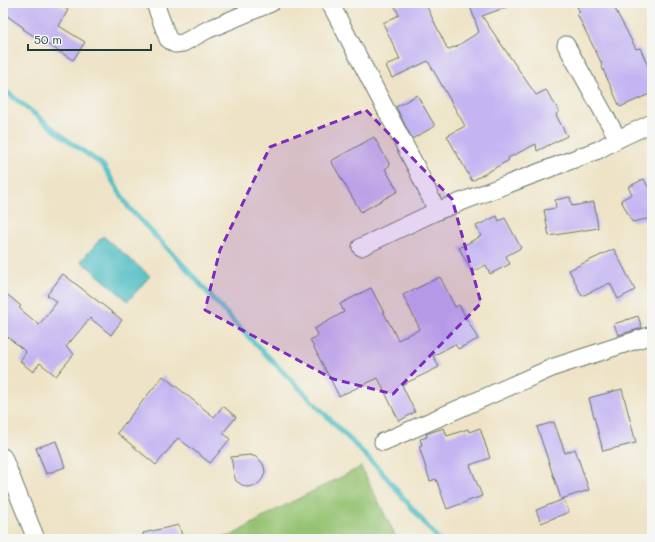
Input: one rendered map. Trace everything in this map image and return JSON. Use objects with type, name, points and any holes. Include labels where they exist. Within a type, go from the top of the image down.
[{"type":"street","points":[[154,3],[168,39],[175,44],[183,43],[207,30],[271,3]]},
{"type":"street","points":[[330,3],[416,167],[437,211]]},
{"type":"street","points":[[566,45],[618,139]]},
{"type":"street","points":[[361,247],[437,211],[598,150],[652,123]]},
{"type":"street","points":[[383,442],[554,366],[652,335]]},
{"type":"street","points":[[3,457],[36,539]]},
{"type":"highlighted area","points":[[366,110],[452,199],[481,303],[393,394],[333,379],[205,310],[220,250],[270,147]]},
{"type":"green space","points":[[361,467],[395,535],[386,539],[202,539],[231,536],[276,510]]},
{"type":"water","points":[[103,236],[150,276],[128,301],[81,261]]},
{"type":"building","points":[[3,3],[56,3],[68,10],[59,26],[85,42],[73,60],[23,29],[24,28],[3,13]]},
{"type":"building","points":[[404,3],[425,3],[448,50],[453,47],[454,48],[479,32],[470,6],[477,3],[512,3],[512,5],[482,16],[536,95],[546,90],[559,111],[556,115],[567,136],[537,151],[536,144],[508,158],[509,160],[472,181],[447,136],[465,126],[428,61],[392,78],[386,66],[400,59],[383,23],[399,15],[395,7]]},
{"type":"building","points":[[575,3],[612,3],[636,49],[640,48],[652,75],[652,93],[620,107],[601,65],[602,64],[577,14],[580,12]]},
{"type":"building","points":[[417,95],[435,126],[412,139],[396,107]]},
{"type":"building","points":[[374,137],[390,165],[385,169],[398,191],[361,212],[331,161]]},
{"type":"building","points":[[644,179],[648,187],[652,185],[652,218],[632,222],[621,200],[632,194],[628,187]]},
{"type":"building","points":[[570,197],[572,206],[594,202],[598,228],[549,236],[544,210],[556,208],[555,200]]},
{"type":"building","points":[[497,216],[499,221],[505,218],[521,248],[506,256],[510,264],[490,274],[486,265],[472,272],[459,248],[481,236],[476,226]]},
{"type":"building","points":[[614,249],[635,290],[618,299],[610,283],[582,296],[569,270]]},
{"type":"building","points":[[63,274],[122,320],[111,335],[90,318],[66,347],[74,354],[56,376],[40,363],[33,372],[20,361],[26,352],[3,333],[3,291],[21,306],[19,308],[39,325],[57,302],[47,295]]},
{"type":"building","points":[[440,277],[455,307],[459,305],[478,339],[458,349],[455,344],[433,356],[439,367],[402,385],[415,412],[399,421],[378,378],[339,396],[310,340],[318,336],[314,329],[344,312],[340,304],[371,288],[398,340],[420,329],[403,295]]},
{"type":"building","points":[[638,316],[642,328],[618,335],[614,324]]},
{"type":"building","points":[[163,376],[214,417],[223,406],[236,417],[223,433],[230,439],[210,463],[178,438],[156,465],[117,433]]},
{"type":"building","points":[[622,389],[636,443],[603,451],[589,398]]},
{"type":"building","points":[[554,422],[565,453],[575,449],[589,490],[561,499],[537,427]]},
{"type":"building","points":[[444,428],[447,436],[468,429],[469,432],[480,428],[490,458],[470,465],[482,496],[447,509],[436,479],[430,481],[419,446],[422,445],[420,439],[427,437],[426,434]]},
{"type":"building","points":[[56,441],[65,467],[46,474],[36,448]]},
{"type":"building","points":[[250,455],[261,461],[265,472],[259,483],[254,486],[247,487],[236,481],[231,457]]},
{"type":"building","points":[[564,499],[569,512],[541,523],[536,510]]},
{"type":"building","points":[[179,525],[183,539],[144,539],[143,533]]},
{"type":"waterway","points":[[3,89],[66,139],[103,165],[129,208],[235,323],[380,470],[438,539]]}]
